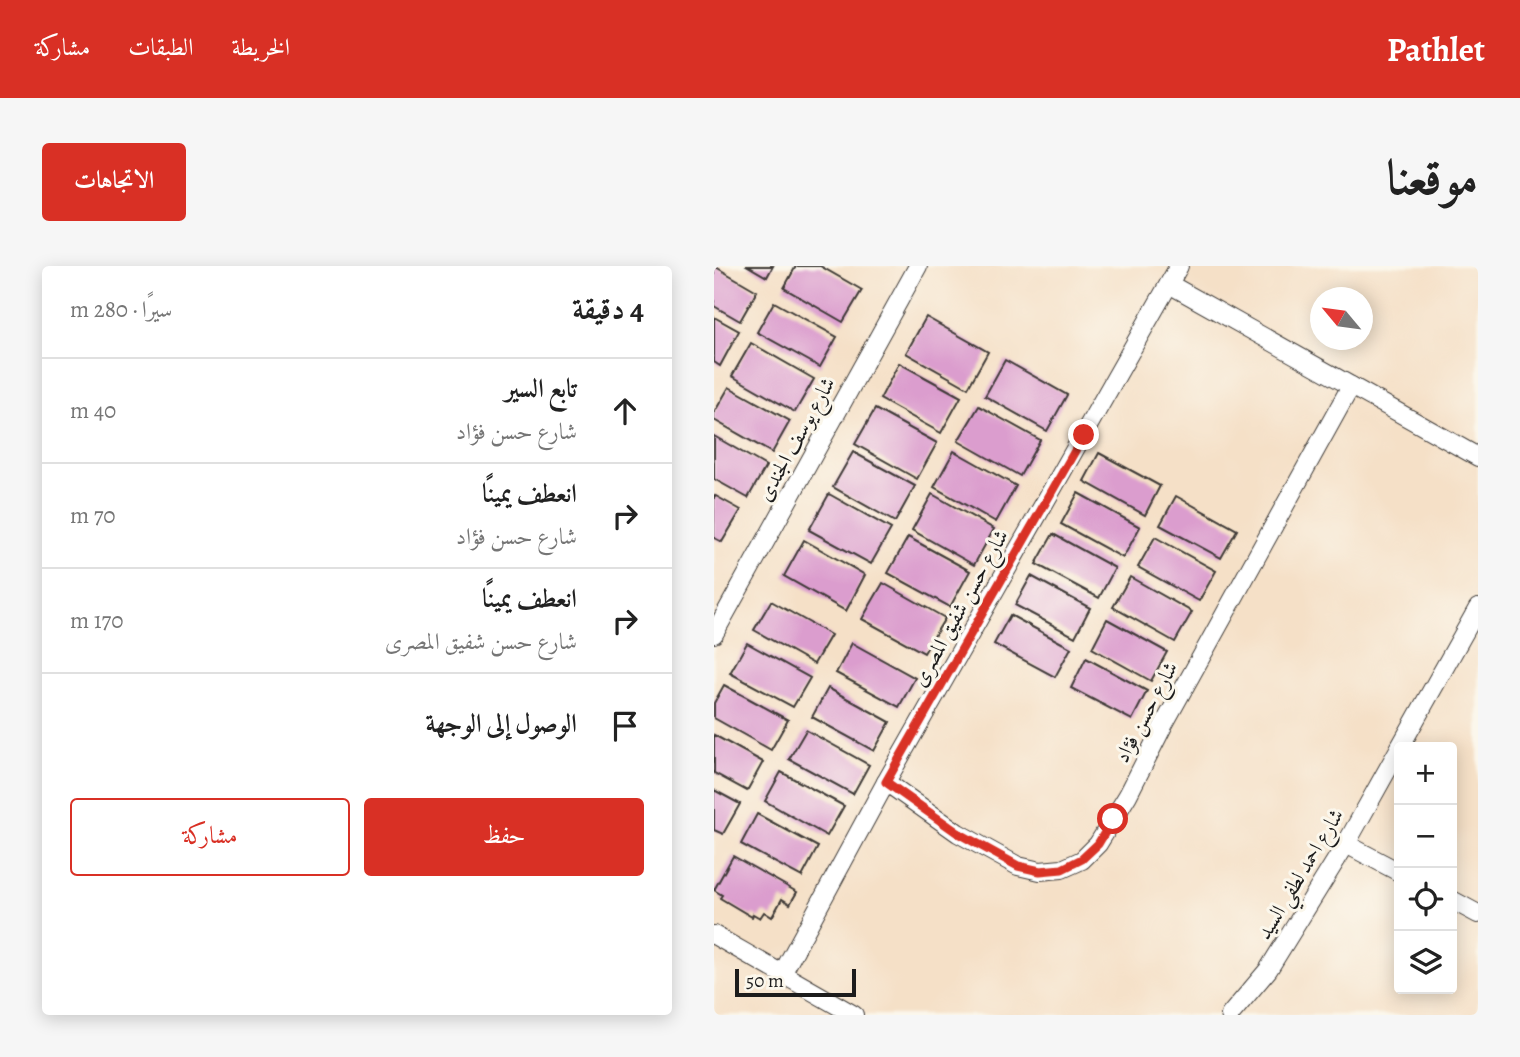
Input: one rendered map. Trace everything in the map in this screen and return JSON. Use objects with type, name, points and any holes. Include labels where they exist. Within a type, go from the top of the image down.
[{"type":"street","name":"شارع يوسف الجندى","points":[[714,634],[918,266]]},
{"type":"street","name":"شارع حسن شفيق المصرى","points":[[782,974],[886,782],[1179,266]]},
{"type":"street","points":[[1169,284],[1478,457]]},
{"type":"street","name":"شارع حسن فؤاد","points":[[886,782],[958,833],[1018,866],[1040,871],[1062,869],[1082,859],[1098,844],[1128,795],[1164,724],[1351,387]]},
{"type":"street","name":"شارع احمد لطفي السيد","points":[[1403,742],[1478,608]]},
{"type":"street","name":"شارع احمد لطفي السيد","points":[[1230,1015],[1268,970],[1346,844],[1394,759]]},
{"type":"street","points":[[1346,844],[1394,869]]},
{"type":"street","points":[[1457,903],[1478,914]]},
{"type":"street","points":[[714,935],[854,1015]]},
{"type":"building","points":[[714,266],[757,291],[740,321],[714,306]]},
{"type":"building","points":[[748,266],[773,266],[767,277]]},
{"type":"building","points":[[796,266],[820,266],[862,290],[843,322],[784,288]]},
{"type":"building","points":[[774,302],[837,337],[820,367],[757,332]]},
{"type":"building","points":[[714,317],[739,331],[720,366],[714,362]]},
{"type":"building","points":[[926,317],[988,352],[968,388],[906,353]]},
{"type":"building","points":[[751,343],[814,379],[795,412],[732,376]]},
{"type":"building","points":[[1005,360],[1067,395],[1047,431],[985,396]]},
{"type":"building","points":[[899,363],[961,397],[941,433],[880,399]]},
{"type":"building","points":[[729,387],[790,421],[772,453],[714,420],[714,413]]},
{"type":"building","points":[[979,406],[1040,440],[1020,476],[958,441]]},
{"type":"building","points":[[875,409],[937,443],[917,479],[855,444]]},
{"type":"building","points":[[714,436],[766,466],[748,498],[714,479]]},
{"type":"building","points":[[954,451],[1016,486],[996,522],[934,487]]},
{"type":"building","points":[[853,452],[915,486],[895,522],[833,487]]},
{"type":"building","points":[[1099,453],[1160,486],[1145,515],[1084,481]]},
{"type":"building","points":[[1078,493],[1140,527],[1123,558],[1061,524]]},
{"type":"building","points":[[829,494],[891,529],[871,564],[809,530]]},
{"type":"building","points":[[932,494],[994,529],[974,565],[912,530]]},
{"type":"building","points":[[714,495],[741,510],[722,542],[714,538]]},
{"type":"building","points":[[1176,496],[1237,530],[1221,558],[1160,525]]},
{"type":"building","points":[[1053,534],[1115,568],[1099,598],[1036,564]]},
{"type":"building","points":[[908,537],[970,571],[950,607],[888,573]]},
{"type":"building","points":[[1155,537],[1216,571],[1199,601],[1138,567]]},
{"type":"building","points":[[804,540],[865,575],[846,611],[784,576]]},
{"type":"building","points":[[1031,576],[1090,608],[1075,637],[1015,605]]},
{"type":"building","points":[[1130,577],[1192,612],[1175,642],[1113,607]]},
{"type":"building","points":[[883,583],[945,618],[924,653],[862,619]]},
{"type":"building","points":[[771,601],[831,635],[814,664],[754,630]]},
{"type":"building","points":[[1010,615],[1071,648],[1055,677],[994,644]]},
{"type":"building","points":[[1107,619],[1167,652],[1151,681],[1092,648]]},
{"type":"building","points":[[747,643],[810,678],[793,707],[730,673]]},
{"type":"building","points":[[852,643],[915,678],[899,707],[836,673]]},
{"type":"building","points":[[1086,658],[1147,691],[1132,720],[1071,688]]},
{"type":"building","points":[[724,685],[788,720],[771,750],[714,718],[714,703]]},
{"type":"building","points":[[828,688],[890,722],[874,751],[812,717]]},
{"type":"building","points":[[806,730],[869,765],[853,794],[789,759]]},
{"type":"building","points":[[714,735],[763,762],[747,791],[714,773]]},
{"type":"building","points":[[781,772],[844,806],[827,836],[765,801]]},
{"type":"building","points":[[714,790],[740,804],[723,834],[714,830]]},
{"type":"building","points":[[757,814],[818,847],[802,877],[741,844]]},
{"type":"building","points":[[733,856],[797,892],[790,904],[782,899],[772,917],[764,912],[760,918],[753,914],[752,917],[720,898],[722,895],[714,890]]},
{"type":"route","points":[[1084,435],[886,782],[958,833],[1018,866],[1040,871],[1062,869],[1082,859],[1098,844],[1113,819]]}]
